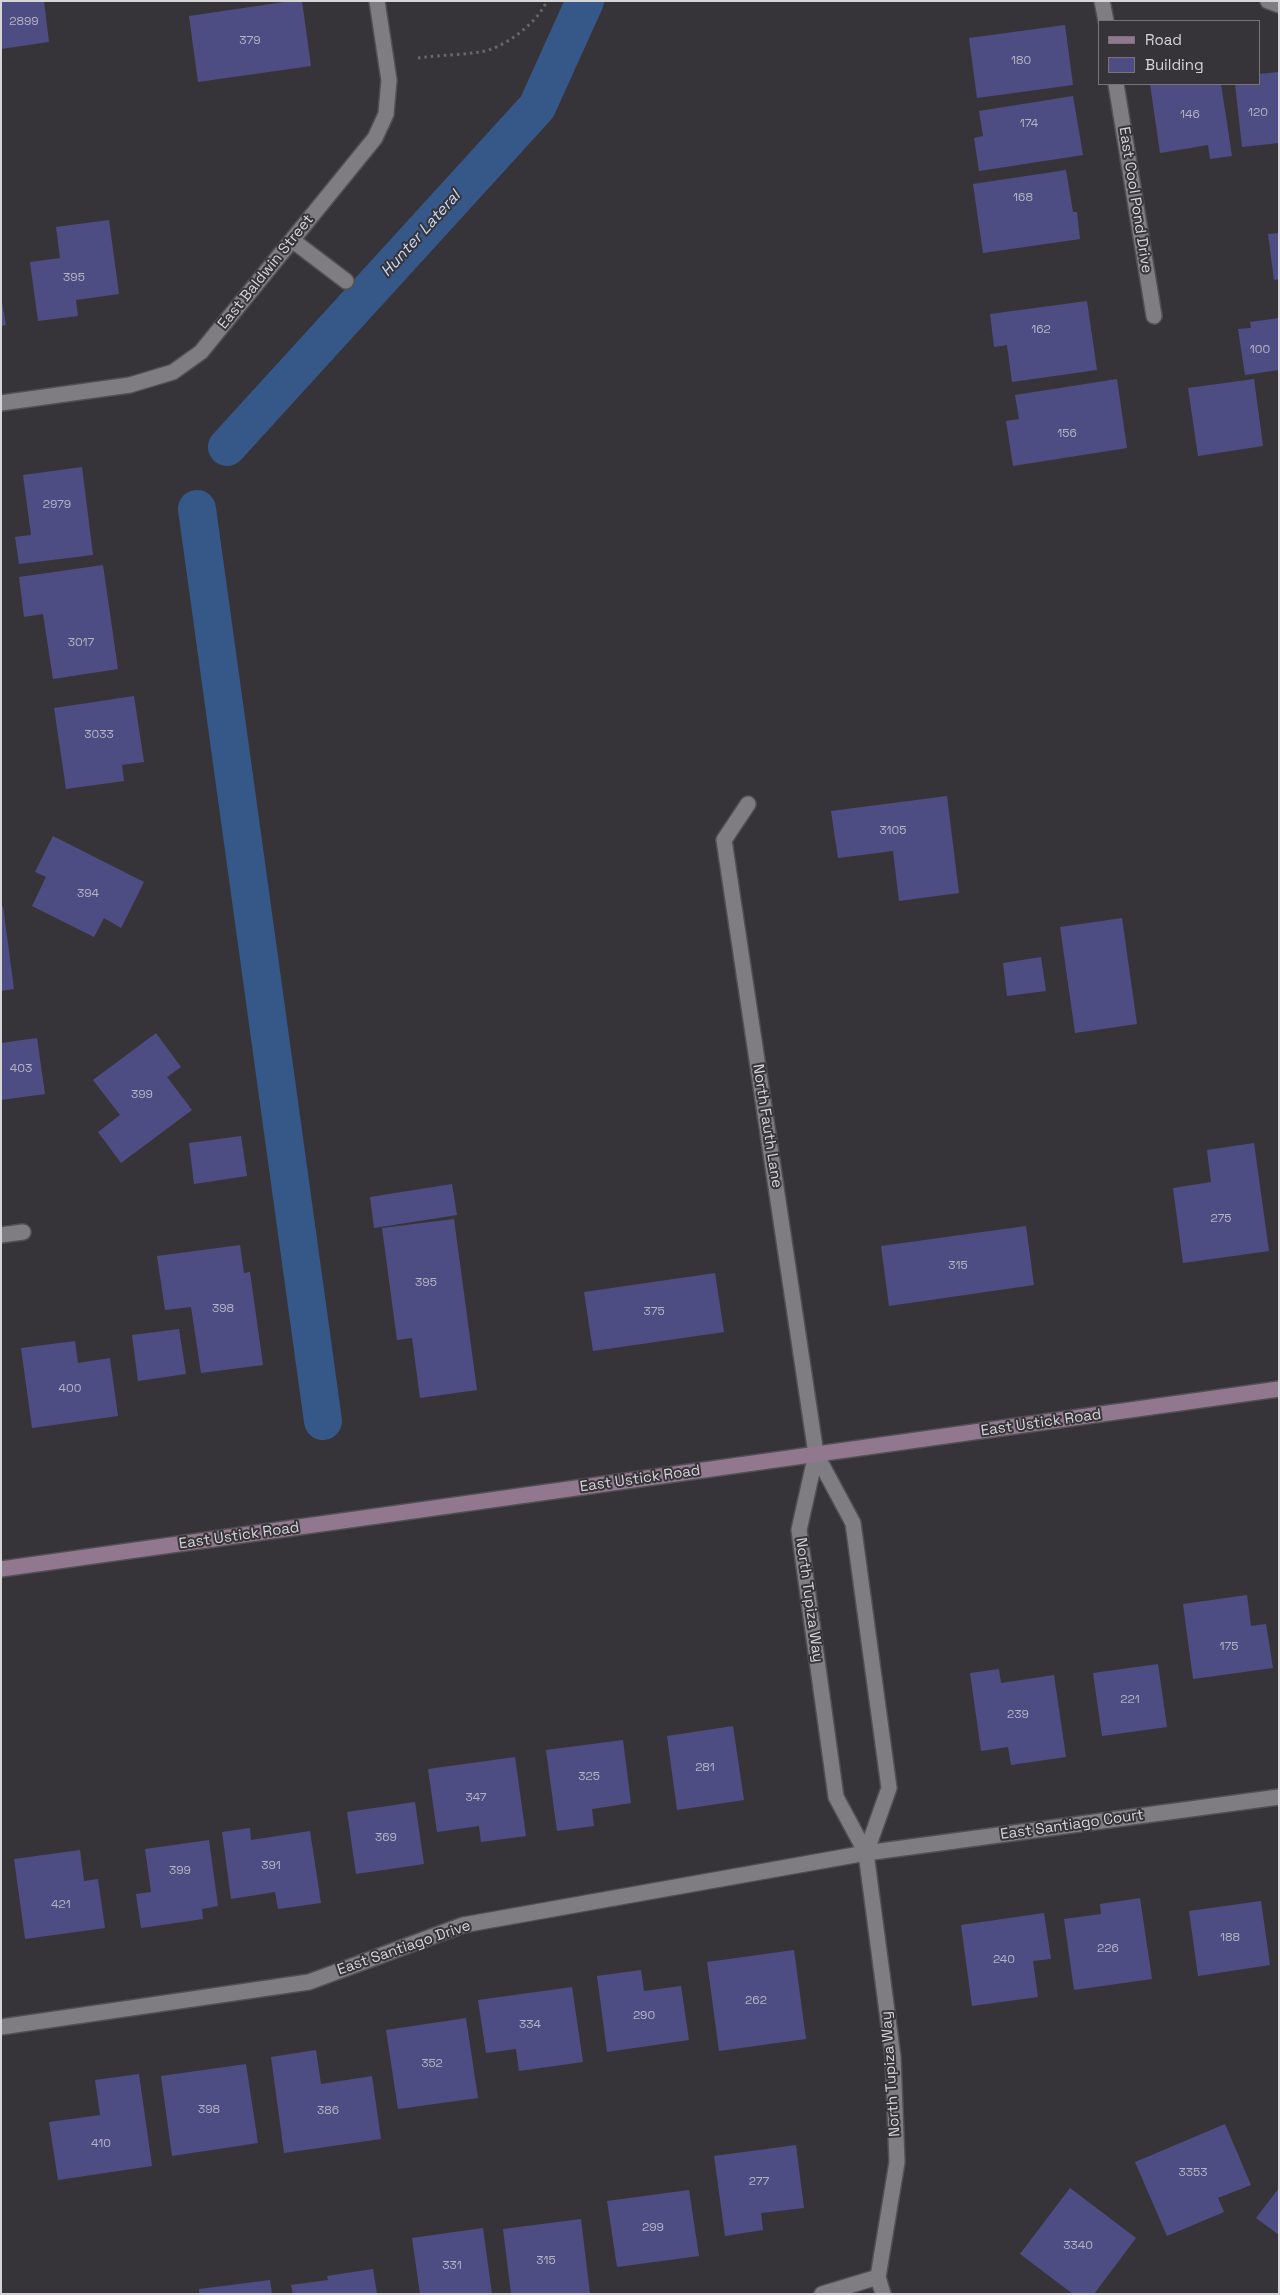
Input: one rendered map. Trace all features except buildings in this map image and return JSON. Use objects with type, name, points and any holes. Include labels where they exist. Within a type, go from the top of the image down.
[{"type":"main road","name":"East Ustick Road","points":[[1,1569],[1279,1389]]},
{"type":"street","name":"East Baldwin Street","points":[[1,403],[130,385],[173,372],[201,352],[375,138],[386,114],[389,80],[377,1]]},
{"type":"street","points":[[1102,1],[1106,20]]},
{"type":"street","points":[[1268,1],[1279,5]]},
{"type":"street","name":"East Cool Pond Drive","points":[[1116,85],[1154,316]]},
{"type":"street","points":[[292,240],[346,281]]},
{"type":"street","name":"North Fauth Lane","points":[[748,804],[724,840],[816,1454]]},
{"type":"street","points":[[1,1235],[23,1232]]},
{"type":"street","name":"North Tupiza Way","points":[[816,1454],[800,1530],[836,1797],[866,1854],[893,2057],[897,2162],[878,2277],[883,2294]]},
{"type":"street","name":"North Tupiza Way","points":[[816,1454],[853,1523],[889,1788],[866,1854]]},
{"type":"street","name":"East Santiago Court","points":[[866,1854],[1279,1797]]},
{"type":"street","name":"East Santiago Drive","points":[[1,2027],[309,1982],[463,1925],[866,1854]]},
{"type":"street","points":[[822,2294],[878,2277]]},
{"type":"path","points":[[418,58],[483,52],[516,37],[542,12],[547,1]]},
{"type":"waterway","name":"Hunter Lateral","points":[[227,447],[537,107],[585,1]]},
{"type":"waterway","points":[[197,509],[323,1421]]}]
